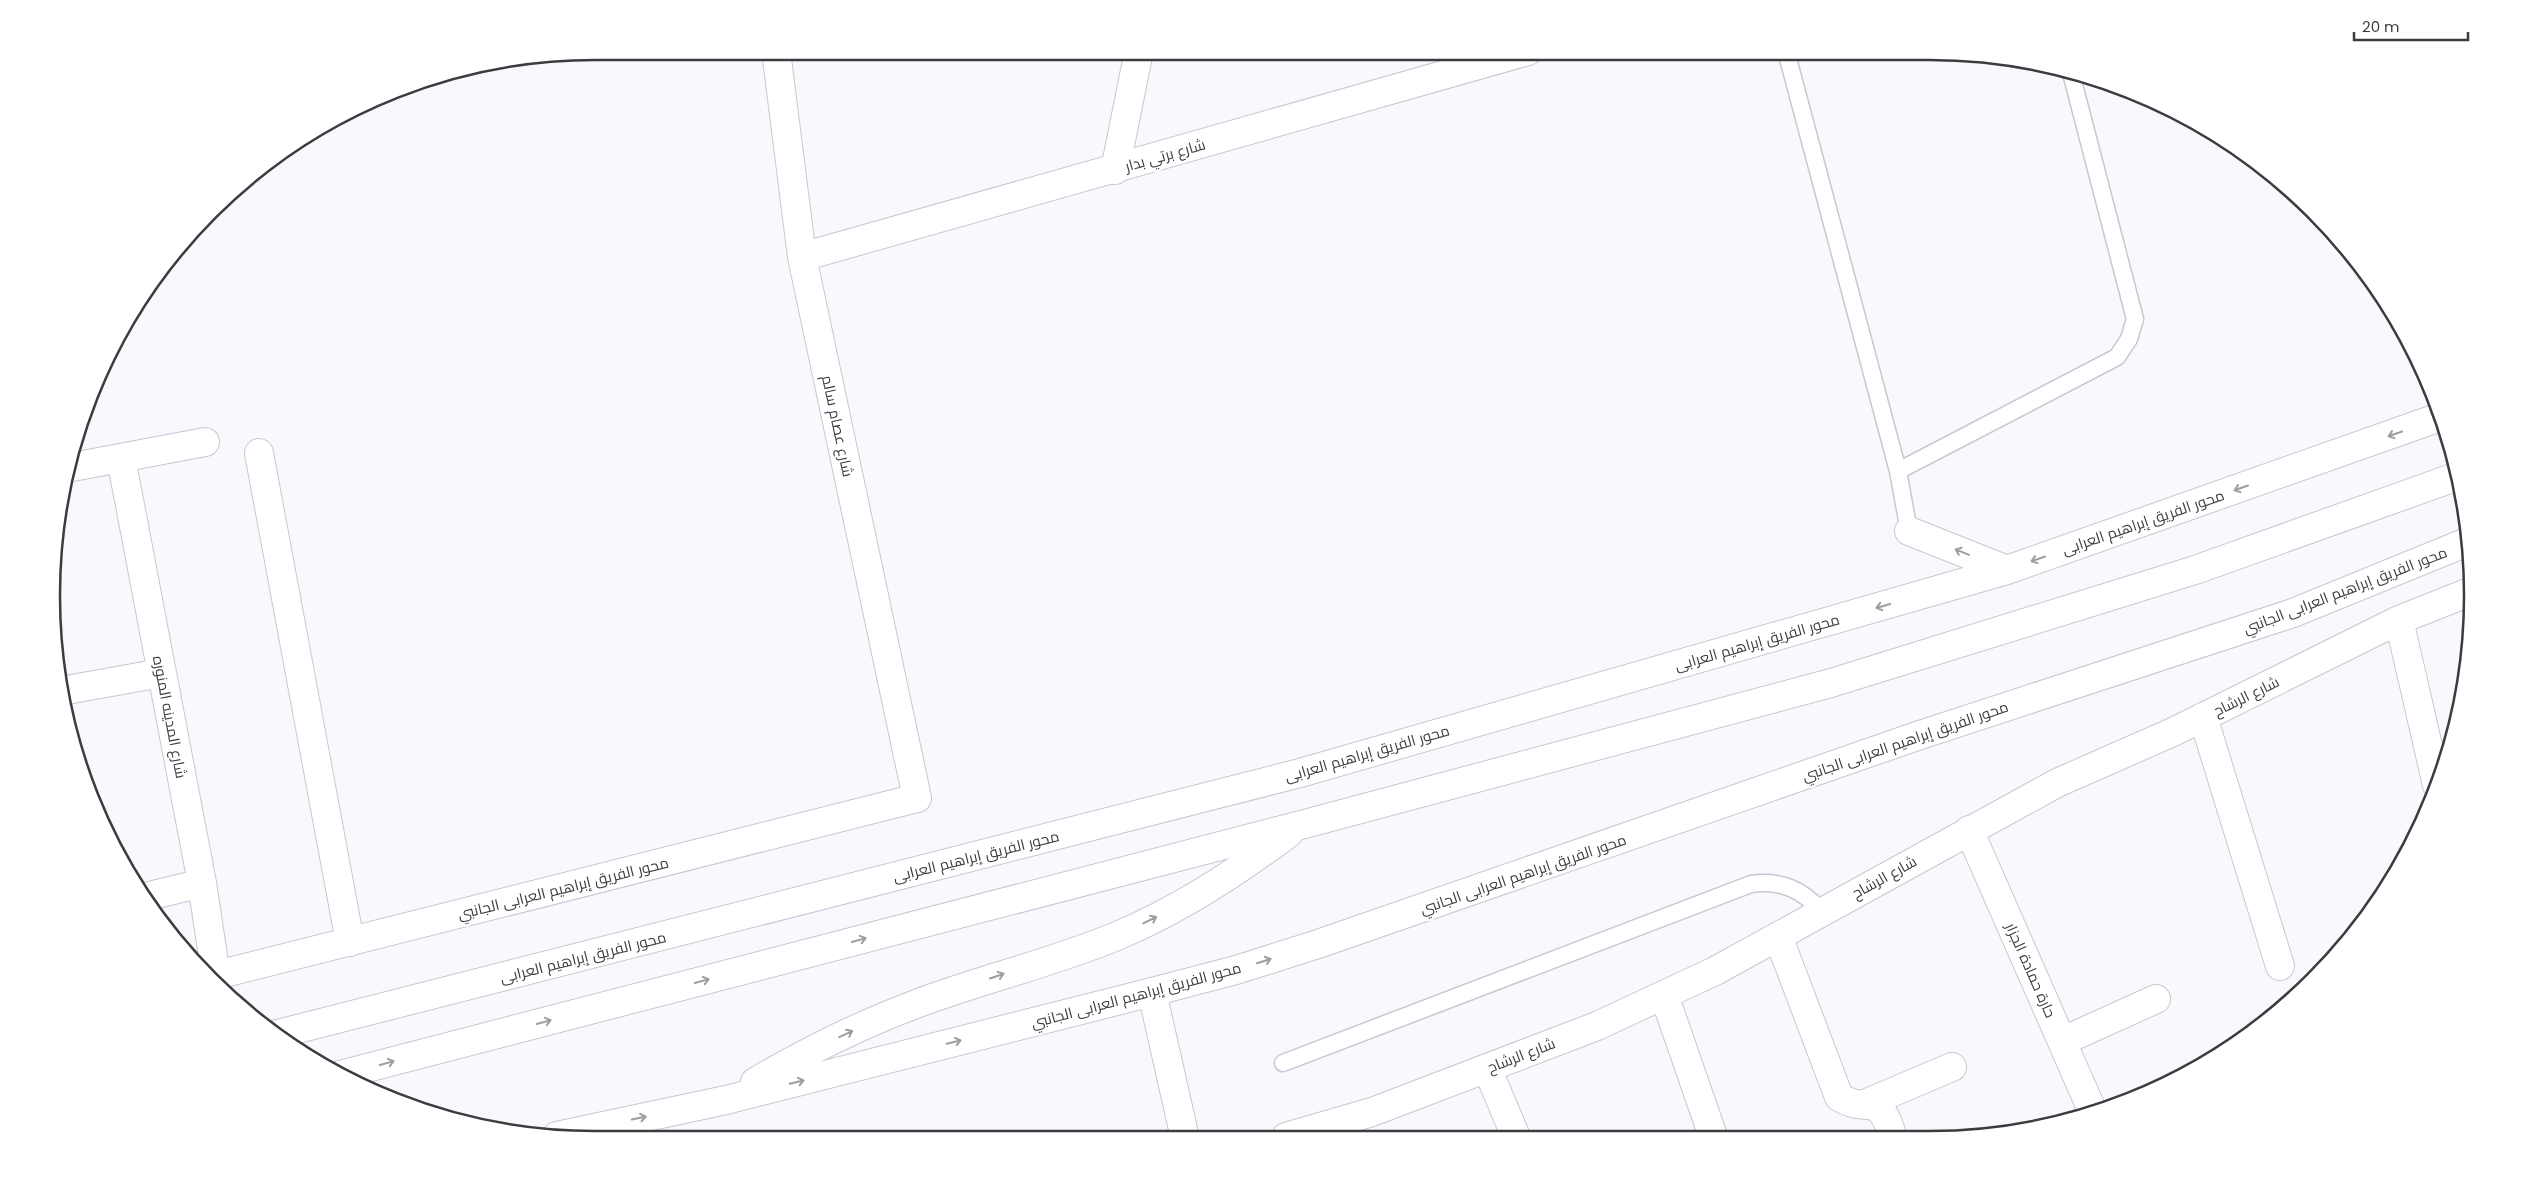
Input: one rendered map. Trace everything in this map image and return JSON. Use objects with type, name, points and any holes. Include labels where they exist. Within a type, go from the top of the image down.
[{"type":"street","name":"شارع عصام سالم","points":[[777,60],[802,257],[916,798]]},
{"type":"street","points":[[1115,170],[1138,60]]},
{"type":"street","name":"شارع برتي بدار","points":[[802,257],[1115,170],[1497,60]]},
{"type":"street","name":"محور الفريق إبراهيم العرابى","points":[[286,1032],[1300,773],[2007,570],[2435,420]]},
{"type":"street","points":[[76,466],[205,442]]},
{"type":"street","points":[[259,453],[350,942]]},
{"type":"street","name":"شارع المدينه المنوره","points":[[121,458],[202,884],[212,969]]},
{"type":"street","points":[[352,1072],[1301,825],[1831,684],[2195,570],[2451,478]]},
{"type":"street","points":[[1909,531],[2007,570]]},
{"type":"street","name":"محور الفريق إبراهيم العرابى الجانبي","points":[[582,1131],[726,1100],[1236,970],[1318,944],[1920,735],[2293,613],[2461,545]]},
{"type":"street","name":"شارع الرشاح","points":[[1307,1131],[1372,1112],[1597,1026],[1664,995],[1715,971],[2057,783],[2203,717],[2399,620],[2464,594]]},
{"type":"street","points":[[2399,620],[2434,773]]},
{"type":"street","points":[[69,690],[161,673]]},
{"type":"street","points":[[2203,717],[2280,966]]},
{"type":"street","name":"محور الفريق إبراهيم العرابى الجانبي","points":[[218,975],[916,798]]},
{"type":"street","points":[[726,1100],[818,1047],[916,1004],[1116,936],[1141,925],[1212,886],[1258,857],[1301,825]]},
{"type":"street","name":"حارة حمادة الجزار","points":[[1969,830],[2090,1106]]},
{"type":"street","points":[[152,895],[202,884]]},
{"type":"street","points":[[1778,936],[1839,1097],[1858,1105],[1868,1103],[1952,1067]]},
{"type":"street","points":[[1152,992],[1183,1131]]},
{"type":"street","points":[[1664,995],[1711,1131]]},
{"type":"street","points":[[2063,1041],[2156,999]]},
{"type":"street","points":[[1487,1068],[1513,1131]]},
{"type":"street","points":[[1868,1103],[1883,1112],[1890,1131]]},
{"type":"lane","points":[[1788,60],[1898,471],[1909,531]]},
{"type":"lane","points":[[1898,471],[2117,357],[2129,339],[2135,319],[2073,80]]},
{"type":"lane","points":[[1283,1063],[1751,884],[1767,882],[1783,884],[1798,890],[1811,899],[1822,912]]}]
